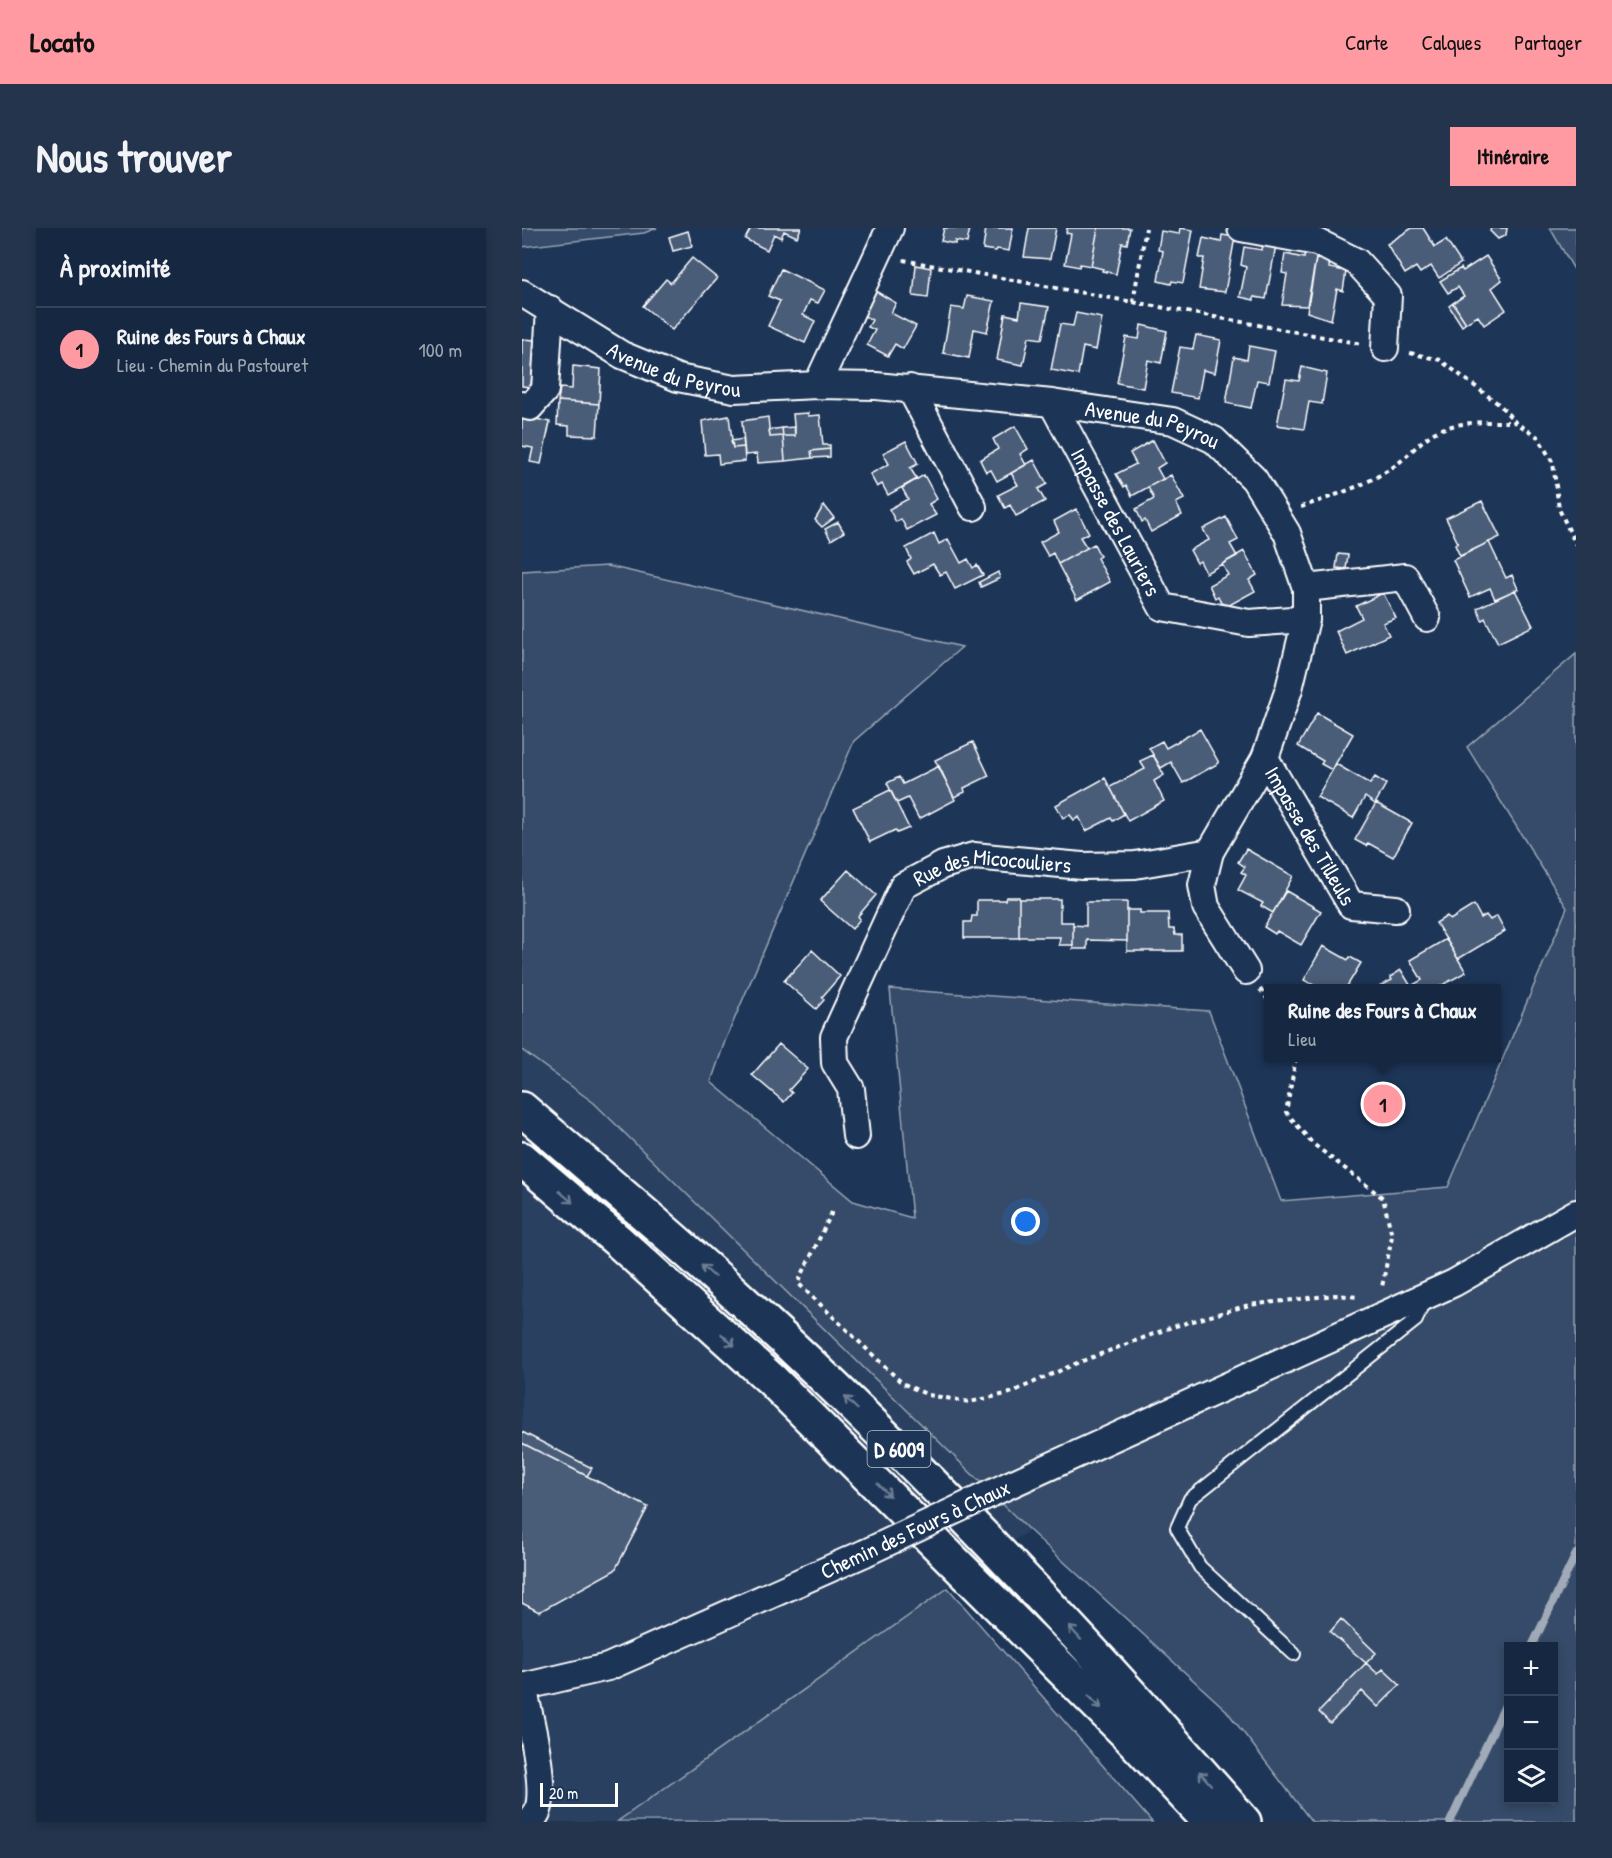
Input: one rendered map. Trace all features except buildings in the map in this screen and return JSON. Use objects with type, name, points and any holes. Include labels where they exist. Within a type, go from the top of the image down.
[{"type":"main road","name":"D 6009","points":[[522,1109],[748,1306],[895,1446],[1027,1580],[1155,1720],[1244,1822]]},
{"type":"main road","name":"D 6009","points":[[522,1159],[772,1380],[1120,1727],[1210,1822]]},
{"type":"street","points":[[817,385],[890,228]]},
{"type":"street","points":[[1241,228],[1317,242],[1357,262],[1388,296],[1385,348]]},
{"type":"street","name":"Avenue du Peyrou","points":[[522,293],[622,355],[678,378],[734,389],[817,385],[910,388],[1052,403],[1173,421],[1214,440],[1254,479],[1287,532],[1306,588],[1306,619],[1289,689],[1265,758],[1210,852],[1202,885],[1206,907],[1246,971]]},
{"type":"street","points":[[522,405],[530,406],[545,390],[550,309]]},
{"type":"street","points":[[910,388],[973,507]]},
{"type":"street","name":"Impasse des Lauriers","points":[[1052,403],[1162,607],[1250,623],[1306,619]]},
{"type":"street","points":[[1306,588],[1405,577],[1427,618]]},
{"type":"street","name":"Impasse des Tilleuls","points":[[1265,758],[1351,905],[1396,909]]},
{"type":"street","name":"Rue des Micocouliers","points":[[856,1136],[851,1089],[835,1063],[834,1037],[903,886],[943,865],[974,856],[1082,866],[1135,865],[1210,852]]},
{"type":"street","name":"Chemin des Fours à Chaux","points":[[531,1822],[539,1809],[540,1784],[535,1741],[523,1687],[608,1667],[865,1552],[1379,1308],[1426,1295],[1454,1283],[1576,1213]]},
{"type":"lane","points":[[1294,1654],[1200,1567],[1176,1528],[1190,1499],[1416,1320],[1426,1295]]},
{"type":"path","points":[[1133,302],[1146,228]]},
{"type":"path","points":[[878,255],[1440,360],[1500,405],[1515,422],[1538,436],[1553,463],[1559,509],[1576,544]]},
{"type":"path","points":[[1276,516],[1360,484],[1392,468],[1425,438],[1445,428],[1478,423],[1515,422]]},
{"type":"path","points":[[832,1212],[798,1283],[902,1383],[928,1395],[970,1402],[1010,1393],[1077,1363],[1172,1327],[1249,1305],[1335,1295],[1379,1308],[1392,1236],[1383,1198],[1312,1143],[1286,1112],[1295,1062]]},
{"type":"shaded area","points":[[522,228],[657,228],[644,233],[522,247]]},
{"type":"shaded area","points":[[1550,228],[1576,228],[1576,273]]},
{"type":"shaded area","points":[[608,566],[962,647],[854,741],[725,1041],[711,1082],[853,1201],[912,1218],[890,989],[1209,1011],[1281,1201],[1448,1187],[1567,908],[1467,747],[1576,654],[1576,1822],[1312,1822],[1226,1710],[1029,1530],[594,1103],[522,1050],[522,571]]},
{"type":"shaded area","points":[[522,1050],[594,1103],[1029,1530],[619,1822],[522,1822]]},
{"type":"shaded area","points":[[948,1588],[1152,1822],[618,1821]]},
{"type":"waterway","points":[[1534,1642],[1576,1554]]},
{"type":"waterway","points":[[1450,1822],[1504,1708]]},
{"type":"place","name":"Ruine des Fours à Chaux","points":[[1383,1104]]}]
